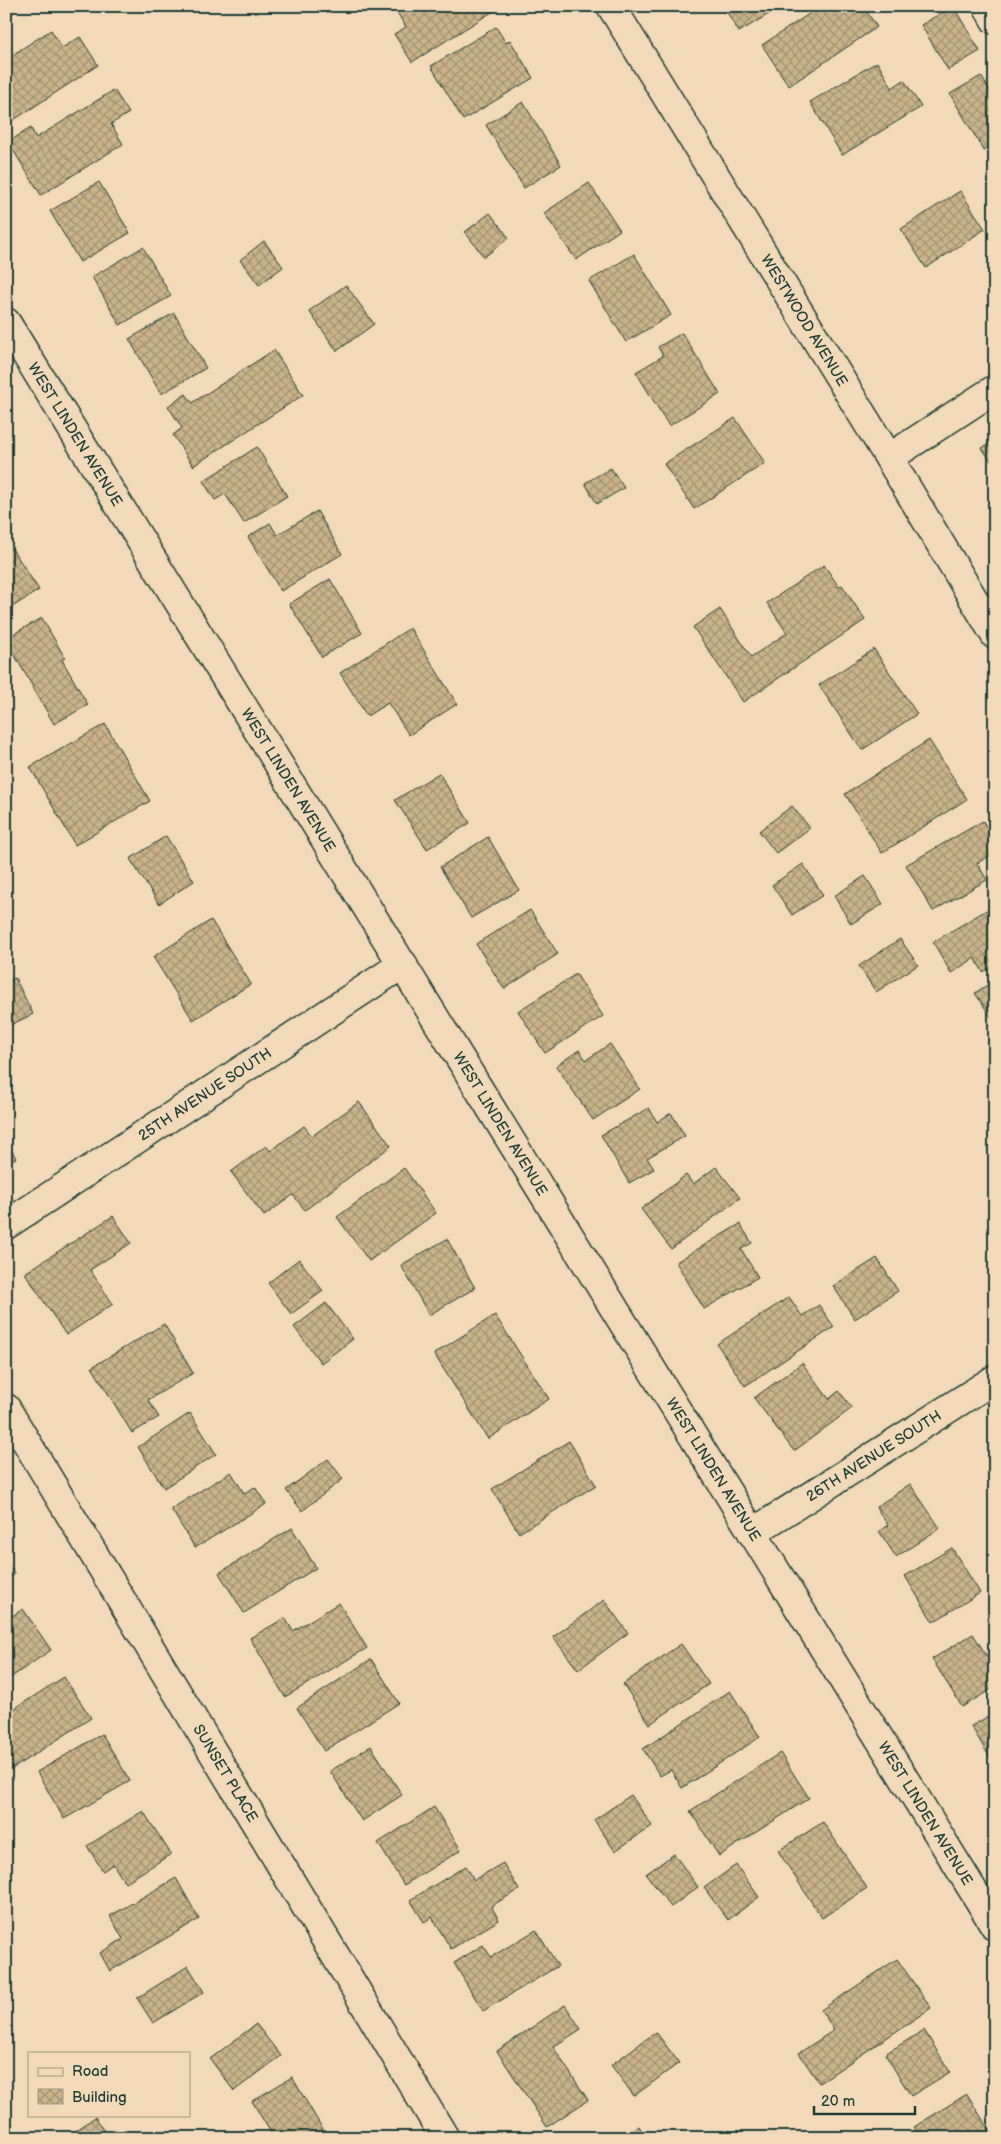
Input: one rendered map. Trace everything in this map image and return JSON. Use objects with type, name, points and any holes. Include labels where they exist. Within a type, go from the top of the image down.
[{"type":"street","name":"WESTWOOD AVENUE","points":[[611,6],[995,634]]},
{"type":"street","points":[[986,6],[995,20]]},
{"type":"street","name":"WEST LINDEN AVENUE","points":[[6,322],[995,1926]]},
{"type":"street","points":[[889,458],[995,389]]},
{"type":"street","name":"25TH AVENUE SOUTH","points":[[6,1225],[403,964]]},
{"type":"street","name":"26TH AVENUE SOUTH","points":[[752,1533],[995,1379]]},
{"type":"street","name":"SUNSET PLACE","points":[[6,1408],[445,2138]]},
{"type":"building","points":[[393,6],[500,7],[412,62],[394,34],[406,27]]},
{"type":"building","points":[[723,6],[782,6],[739,32]]},
{"type":"building","points":[[821,6],[863,6],[877,27],[789,86],[762,45]]},
{"type":"building","points":[[953,6],[980,51],[948,70],[921,25]]},
{"type":"building","points":[[496,27],[506,43],[510,40],[533,78],[463,120],[431,66]]},
{"type":"building","points":[[6,29],[11,37],[6,41]]},
{"type":"building","points":[[51,30],[62,48],[80,37],[98,65],[6,125],[6,59]]},
{"type":"building","points":[[877,62],[892,88],[904,80],[921,107],[842,155],[810,102]]},
{"type":"building","points":[[981,76],[995,99],[995,144],[984,151],[950,94]]},
{"type":"building","points":[[114,90],[129,113],[111,124],[123,144],[41,195],[8,142],[31,128],[36,138]]},
{"type":"building","points":[[523,102],[561,165],[524,188],[486,125]]},
{"type":"building","points":[[99,182],[130,233],[80,262],[50,211]]},
{"type":"building","points":[[589,183],[620,230],[576,260],[544,213]]},
{"type":"building","points":[[960,191],[985,229],[926,268],[901,229]]},
{"type":"building","points":[[490,213],[509,238],[484,257],[465,232]]},
{"type":"building","points":[[264,241],[283,267],[259,285],[240,260]]},
{"type":"building","points":[[143,247],[171,296],[120,325],[92,277]]},
{"type":"building","points":[[634,254],[671,315],[626,342],[589,281]]},
{"type":"building","points":[[346,285],[374,324],[337,351],[309,311]]},
{"type":"building","points":[[174,313],[206,368],[161,394],[129,339]]},
{"type":"building","points":[[682,333],[720,394],[669,426],[636,372],[663,356],[658,347]]},
{"type":"building","points":[[274,350],[303,395],[193,466],[173,435],[182,428],[168,406],[186,394],[192,403]]},
{"type":"building","points":[[735,418],[765,463],[694,509],[664,464]]},
{"type":"building","points":[[995,440],[995,467],[982,448]]},
{"type":"building","points":[[257,447],[287,496],[244,523],[225,494],[215,500],[203,481]]},
{"type":"building","points":[[611,468],[624,488],[597,504],[585,483]]},
{"type":"building","points":[[317,511],[342,554],[281,591],[248,537],[270,523],[277,535]]},
{"type":"building","points":[[11,547],[39,590],[6,611],[6,550]]},
{"type":"building","points":[[824,565],[839,587],[842,585],[865,620],[743,702],[693,627],[720,609],[751,657],[787,633],[767,603]]},
{"type":"building","points":[[330,579],[362,633],[322,657],[289,604]]},
{"type":"building","points":[[42,618],[65,658],[62,660],[88,705],[54,724],[6,640],[6,638]]},
{"type":"building","points":[[410,628],[457,704],[409,735],[388,703],[367,716],[340,673]]},
{"type":"building","points":[[874,649],[917,714],[862,750],[819,685]]},
{"type":"building","points":[[105,724],[150,801],[75,845],[30,767]]},
{"type":"building","points":[[929,740],[967,799],[882,853],[845,794]]},
{"type":"building","points":[[439,773],[470,823],[427,849],[395,800]]},
{"type":"building","points":[[792,806],[810,828],[776,853],[759,831]]},
{"type":"building","points":[[983,821],[995,842],[995,853],[977,863],[987,880],[933,911],[906,865]]},
{"type":"building","points":[[166,836],[194,881],[159,904],[130,859]]},
{"type":"building","points":[[488,837],[519,890],[471,918],[440,867]]},
{"type":"building","points":[[803,864],[823,895],[792,915],[772,885]]},
{"type":"building","points":[[865,876],[883,904],[851,924],[834,896]]},
{"type":"building","points":[[995,905],[995,965],[983,972],[975,958],[951,973],[933,942]]},
{"type":"building","points":[[530,910],[558,954],[504,989],[476,944]]},
{"type":"building","points":[[211,920],[251,984],[193,1020],[153,957]]},
{"type":"building","points":[[900,939],[918,965],[876,992],[859,966]]},
{"type":"building","points":[[576,974],[603,1016],[545,1053],[518,1011]]},
{"type":"building","points":[[15,978],[33,1014],[6,1027],[6,982]]},
{"type":"building","points":[[995,980],[995,1023],[975,993]]},
{"type":"building","points":[[610,1044],[640,1089],[593,1120],[556,1066],[579,1050],[586,1060]]},
{"type":"building","points":[[359,1102],[391,1146],[305,1210],[293,1195],[264,1216],[231,1172],[266,1146],[270,1151],[304,1126],[312,1136]]},
{"type":"building","points":[[649,1108],[657,1122],[671,1113],[685,1136],[647,1158],[654,1169],[629,1183],[601,1135]]},
{"type":"building","points":[[6,1141],[16,1158],[6,1163]]},
{"type":"building","points":[[716,1167],[740,1198],[671,1249],[641,1209],[686,1175],[693,1184]]},
{"type":"building","points":[[404,1168],[436,1213],[369,1261],[337,1217]]},
{"type":"building","points":[[113,1216],[131,1243],[90,1270],[113,1304],[66,1335],[25,1273]]},
{"type":"building","points":[[740,1224],[752,1243],[741,1249],[758,1277],[704,1309],[676,1262]]},
{"type":"building","points":[[447,1239],[475,1288],[429,1315],[401,1265]]},
{"type":"building","points":[[877,1258],[898,1291],[855,1319],[833,1286]]},
{"type":"building","points":[[299,1259],[323,1291],[291,1314],[268,1283]]},
{"type":"building","points":[[789,1297],[802,1316],[819,1305],[834,1327],[745,1386],[717,1344]]},
{"type":"building","points":[[326,1303],[353,1339],[321,1363],[294,1327]]},
{"type":"building","points":[[495,1315],[549,1399],[488,1439],[434,1354]]},
{"type":"building","points":[[164,1324],[193,1373],[148,1400],[159,1417],[132,1433],[92,1367]]},
{"type":"building","points":[[802,1363],[829,1399],[839,1391],[852,1408],[794,1451],[754,1398]]},
{"type":"building","points":[[190,1413],[216,1454],[164,1488],[138,1447]]},
{"type":"building","points":[[569,1441],[596,1485],[519,1533],[492,1489]]},
{"type":"building","points":[[328,1459],[343,1479],[302,1511],[286,1490]]},
{"type":"building","points":[[231,1472],[244,1493],[255,1487],[266,1504],[195,1548],[171,1509]]},
{"type":"building","points":[[910,1484],[940,1528],[896,1557],[879,1531],[888,1525],[876,1507]]},
{"type":"building","points":[[292,1528],[316,1568],[244,1613],[219,1573]]},
{"type":"building","points":[[952,1548],[980,1593],[933,1622],[905,1576]]},
{"type":"building","points":[[6,1562],[15,1574],[6,1581]]},
{"type":"building","points":[[604,1600],[628,1633],[578,1670],[553,1637]]},
{"type":"building","points":[[339,1603],[367,1648],[285,1697],[250,1638],[285,1618],[293,1631]]},
{"type":"building","points":[[23,1609],[51,1650],[7,1680],[6,1620]]},
{"type":"building","points":[[973,1634],[995,1669],[995,1687],[962,1707],[932,1659]]},
{"type":"building","points":[[681,1644],[709,1684],[650,1724],[623,1684]]},
{"type":"building","points":[[371,1659],[399,1703],[324,1751],[297,1708]]},
{"type":"building","points":[[64,1677],[91,1718],[7,1772],[6,1714]]},
{"type":"building","points":[[730,1691],[760,1737],[682,1788],[671,1770],[660,1776],[643,1749]]},
{"type":"building","points":[[995,1713],[995,1766],[971,1726]]},
{"type":"building","points":[[102,1734],[130,1781],[64,1819],[37,1772]]},
{"type":"building","points":[[371,1746],[402,1795],[362,1821],[330,1771]]},
{"type":"building","points":[[780,1753],[809,1798],[719,1856],[690,1811]]},
{"type":"building","points":[[631,1795],[652,1826],[615,1851],[594,1820]]},
{"type":"building","points":[[434,1807],[461,1850],[404,1885],[378,1843]]},
{"type":"building","points":[[143,1811],[171,1854],[125,1883],[113,1864],[103,1871],[87,1846]]},
{"type":"building","points":[[823,1822],[867,1888],[822,1918],[778,1851]]},
{"type":"building","points":[[674,1854],[698,1887],[671,1907],[646,1874]]},
{"type":"building","points":[[503,1863],[519,1890],[491,1906],[499,1920],[451,1949],[432,1917],[424,1922],[410,1900],[466,1866],[474,1880]]},
{"type":"building","points":[[736,1865],[759,1897],[728,1920],[704,1888]]},
{"type":"building","points":[[176,1878],[199,1919],[110,1971],[100,1953],[123,1939],[110,1916]]},
{"type":"building","points":[[536,1930],[558,1966],[483,2011],[454,1963],[483,1945],[491,1957]]},
{"type":"building","points":[[897,1959],[931,2008],[819,2083],[799,2053],[834,2030],[821,2010]]},
{"type":"building","points":[[188,1966],[204,1992],[153,2023],[137,1998]]},
{"type":"building","points":[[565,2005],[581,2029],[553,2047],[588,2100],[547,2127],[497,2051]]},
{"type":"building","points":[[256,2024],[281,2056],[234,2091],[210,2059]]},
{"type":"building","points":[[924,2030],[950,2072],[911,2096],[885,2054]]},
{"type":"building","points":[[656,2032],[679,2063],[634,2096],[611,2065]]},
{"type":"building","points":[[292,2077],[325,2133],[316,2138],[274,2138],[252,2101]]},
{"type":"building","points":[[967,2094],[994,2138],[921,2138],[914,2127]]},
{"type":"building","points":[[95,2117],[110,2138],[66,2138]]},
{"type":"building","points":[[639,2126],[646,2138],[620,2138]]}]
